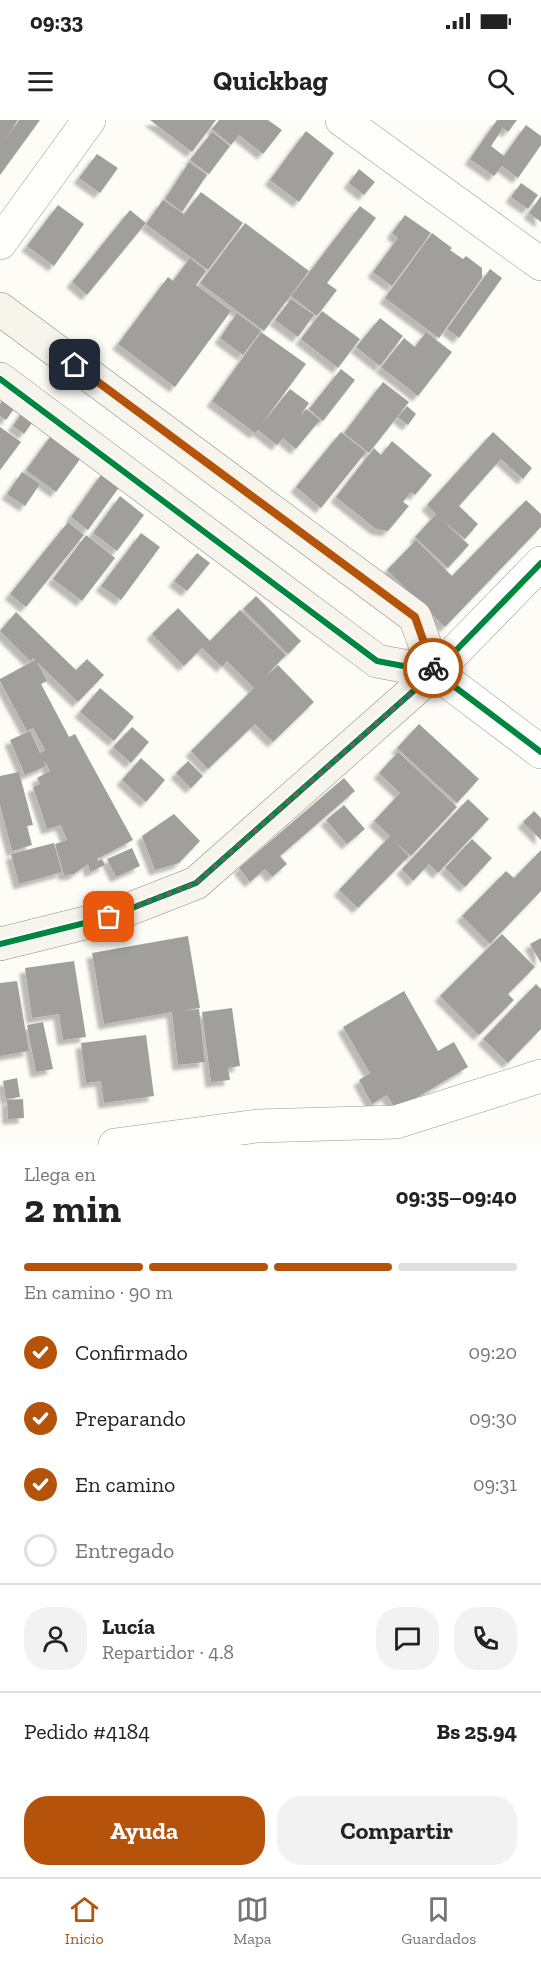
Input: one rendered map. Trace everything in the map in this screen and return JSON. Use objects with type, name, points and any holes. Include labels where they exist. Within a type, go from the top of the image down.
[{"type":"street","points":[[0,243],[89,120]]},
{"type":"street","points":[[342,120],[541,264]]},
{"type":"street","points":[[0,309],[415,617],[435,672]]},
{"type":"street","points":[[0,379],[377,662],[435,672],[541,752]]},
{"type":"street","points":[[0,944],[109,917],[196,883],[435,672],[541,563]]},
{"type":"street","points":[[115,1145],[257,1125],[396,1122],[541,1076]]},
{"type":"building","points":[[0,120],[18,120],[5,140],[19,120],[40,120],[0,175]]},
{"type":"building","points":[[150,120],[216,120],[192,152]]},
{"type":"building","points":[[219,120],[268,120],[282,130],[263,154],[239,135],[231,145],[212,129]]},
{"type":"building","points":[[497,120],[517,120],[508,132],[503,128],[491,146],[504,156],[526,125],[541,136],[541,145],[518,178],[502,166],[494,176],[470,159]]},
{"type":"building","points":[[306,131],[334,153],[299,202],[270,180]]},
{"type":"building","points":[[212,132],[230,146],[209,174],[190,160]]},
{"type":"building","points":[[97,154],[118,168],[100,193],[79,178]]},
{"type":"building","points":[[189,162],[207,175],[182,212],[165,199]]},
{"type":"building","points":[[359,169],[375,182],[364,195],[349,183]]},
{"type":"building","points":[[521,183],[538,195],[528,209],[511,197]]},
{"type":"building","points":[[201,192],[243,223],[208,270],[146,224],[163,200],[184,214]]},
{"type":"building","points":[[541,196],[541,222],[529,213]]},
{"type":"building","points":[[58,205],[84,224],[54,266],[27,246]]},
{"type":"building","points":[[360,206],[376,218],[327,283],[337,290],[317,316],[291,296]]},
{"type":"building","points":[[130,210],[146,223],[87,295],[72,282]]},
{"type":"building","points":[[405,215],[431,233],[392,286],[373,272],[398,238],[392,233]]},
{"type":"building","points":[[245,223],[309,271],[264,331],[200,283]]},
{"type":"building","points":[[432,233],[452,248],[450,250],[463,259],[466,256],[482,268],[482,278],[439,338],[385,298]]},
{"type":"building","points":[[190,258],[206,271],[196,285],[231,311],[175,387],[118,344],[168,277],[173,281]]},
{"type":"building","points":[[490,269],[502,278],[459,338],[447,329]]},
{"type":"building","points":[[291,299],[314,315],[298,337],[275,320]]},
{"type":"building","points":[[322,311],[360,339],[338,368],[301,339]]},
{"type":"building","points":[[237,313],[261,331],[243,355],[220,338]]},
{"type":"building","points":[[380,318],[403,336],[380,366],[356,347]]},
{"type":"building","points":[[261,332],[306,364],[261,425],[290,389],[309,403],[300,416],[306,409],[320,420],[296,449],[283,438],[277,445],[258,430],[255,433],[212,401]]},
{"type":"building","points":[[426,332],[452,352],[418,396],[381,367],[404,338],[415,347]]},
{"type":"building","points":[[341,369],[355,380],[323,421],[309,409]]},
{"type":"building","points":[[383,382],[409,402],[369,453],[344,433]]},
{"type":"building","points":[[10,391],[21,399],[6,420],[0,416],[0,404]]},
{"type":"building","points":[[27,405],[39,413],[24,434],[13,426]]},
{"type":"building","points":[[407,406],[416,414],[408,425],[398,417]]},
{"type":"building","points":[[0,427],[21,442],[0,470]]},
{"type":"building","points":[[341,432],[366,452],[321,508],[296,487]]},
{"type":"building","points":[[493,432],[532,468],[523,479],[501,459],[459,506],[478,524],[465,539],[441,519],[469,545],[448,568],[415,537],[436,514],[427,505]]},
{"type":"building","points":[[53,433],[83,455],[56,492],[26,470]]},
{"type":"building","points":[[392,441],[432,475],[415,495],[411,492],[403,502],[409,506],[388,531],[376,529],[336,497],[374,448],[381,455]]},
{"type":"building","points":[[22,472],[40,484],[25,506],[7,494]]},
{"type":"building","points":[[103,472],[120,486],[88,530],[71,517]]},
{"type":"building","points":[[120,496],[144,515],[117,551],[93,533]]},
{"type":"building","points":[[526,500],[541,514],[541,527],[445,627],[387,570],[416,540],[452,576]]},
{"type":"building","points":[[68,522],[84,535],[26,607],[10,594]]},
{"type":"building","points":[[141,533],[160,547],[121,600],[101,586]]},
{"type":"building","points":[[86,535],[115,558],[82,601],[53,579]]},
{"type":"building","points":[[197,553],[210,563],[187,591],[174,581]]},
{"type":"building","points":[[256,596],[301,641],[288,654],[243,609]]},
{"type":"building","points":[[178,608],[210,641],[240,610],[286,655],[265,677],[278,665],[314,702],[273,742],[255,724],[208,769],[191,751],[254,688],[227,661],[222,667],[202,648],[184,666],[152,634]]},
{"type":"building","points":[[16,612],[76,670],[87,659],[104,675],[78,702],[37,662],[47,681],[41,684],[69,737],[75,734],[133,840],[97,859],[98,861],[102,859],[105,865],[90,872],[88,864],[74,874],[64,875],[55,844],[67,840],[61,825],[47,829],[33,787],[40,784],[37,778],[50,771],[44,760],[46,766],[25,775],[10,740],[30,731],[40,753],[45,750],[33,728],[27,731],[0,681],[35,660],[33,658],[30,661],[0,631]]},
{"type":"building","points":[[100,688],[134,717],[114,741],[80,712]]},
{"type":"building","points":[[419,724],[479,779],[457,803],[397,748]]},
{"type":"building","points":[[132,727],[149,742],[131,763],[113,747]]},
{"type":"building","points":[[398,752],[457,807],[411,856],[393,840],[409,856],[358,908],[339,890],[390,836],[374,821],[400,793],[379,773]]},
{"type":"building","points":[[141,758],[165,780],[146,802],[122,780]]},
{"type":"building","points":[[188,761],[203,776],[191,788],[176,773]]},
{"type":"building","points":[[19,772],[33,825],[27,826],[32,845],[12,851],[0,805],[0,776]]},
{"type":"building","points":[[344,778],[355,791],[280,856],[287,864],[272,877],[265,869],[250,882],[239,868]]},
{"type":"building","points":[[468,799],[489,819],[438,873],[429,864],[413,881],[402,869]]},
{"type":"building","points":[[344,805],[365,829],[347,844],[326,820]]},
{"type":"building","points":[[534,811],[541,818],[541,840],[523,822]]},
{"type":"building","points":[[174,814],[200,841],[179,863],[155,870],[142,836]]},
{"type":"building","points":[[472,839],[492,858],[465,887],[445,868]]},
{"type":"building","points":[[54,843],[62,872],[19,884],[11,854]]},
{"type":"building","points":[[132,848],[140,866],[116,877],[107,859]]},
{"type":"building","points":[[541,850],[541,891],[490,944],[462,916],[506,871],[514,878]]},
{"type":"building","points":[[502,934],[535,967],[508,994],[514,1000],[479,1035],[440,996]]},
{"type":"building","points":[[188,936],[200,1008],[181,1011],[199,1009],[205,1062],[178,1065],[172,1012],[104,1024],[92,953]]},
{"type":"building","points":[[541,938],[541,963],[530,944]]},
{"type":"building","points":[[74,961],[86,1037],[63,1040],[59,1014],[32,1018],[25,968]]},
{"type":"building","points":[[17,981],[29,1051],[0,1056],[0,983]]},
{"type":"building","points":[[536,984],[541,989],[541,1029],[508,1063],[483,1039]]},
{"type":"building","points":[[404,991],[438,1051],[454,1042],[468,1067],[396,1110],[387,1095],[372,1104],[359,1080],[370,1073],[343,1027]]},
{"type":"building","points":[[232,1008],[240,1066],[228,1068],[230,1080],[211,1082],[202,1012]]},
{"type":"building","points":[[43,1022],[53,1069],[36,1072],[27,1025]]},
{"type":"building","points":[[146,1035],[154,1096],[104,1103],[101,1081],[86,1083],[81,1043]]},
{"type":"building","points":[[17,1078],[20,1097],[6,1099],[3,1081]]},
{"type":"building","points":[[23,1099],[24,1118],[8,1119],[7,1100]]},
{"type":"cycle path","points":[[0,379],[377,661],[435,672],[541,752]]},
{"type":"cycle path","points":[[0,944],[109,917],[196,883],[435,672],[541,563]]},
{"type":"way so far","points":[[109,917],[196,883],[435,672],[433,668]]},
{"type":"route","points":[[75,365],[415,617],[433,668]]}]
